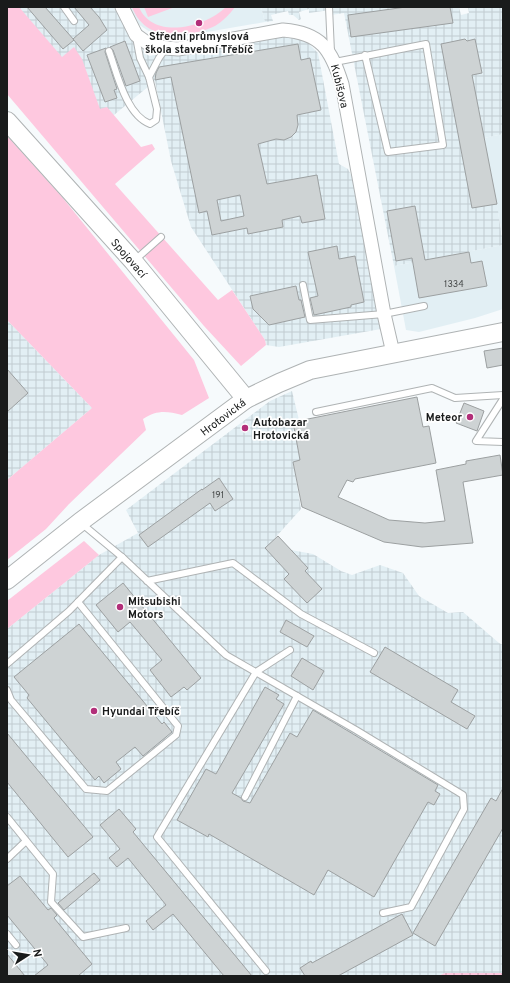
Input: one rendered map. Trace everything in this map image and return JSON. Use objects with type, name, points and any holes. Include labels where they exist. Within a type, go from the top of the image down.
[{"type":"main road","name":"Spojovací","points":[[7,121],[133,261],[246,399]]},
{"type":"main road","name":"Hrotovická","points":[[7,580],[80,522],[246,399],[310,370],[503,332]]},
{"type":"street","points":[[122,7],[136,35]]},
{"type":"street","name":"Kubišova","points":[[136,35],[150,44],[178,49],[283,30],[298,31],[320,42],[333,58],[342,84],[384,314],[393,353]]},
{"type":"lane","points":[[64,7],[74,21]]},
{"type":"lane","points":[[329,7],[333,58],[365,55],[426,44],[443,145],[388,152],[365,55]]},
{"type":"lane","points":[[109,51],[128,103],[143,121],[150,124],[156,120],[157,109],[149,77],[140,58],[136,35]]},
{"type":"lane","points":[[149,77],[166,48]]},
{"type":"lane","points":[[133,261],[161,237]]},
{"type":"lane","points":[[303,285],[310,320],[384,314],[424,306]]},
{"type":"lane","points":[[316,412],[432,388],[455,398],[503,395]]},
{"type":"lane","points":[[503,399],[476,441],[503,442]]},
{"type":"lane","points":[[80,522],[122,557],[226,655],[356,730],[463,795],[464,809],[411,907],[383,913]]},
{"type":"lane","points":[[7,664],[69,612],[122,557]]},
{"type":"lane","points":[[147,581],[233,562],[301,614],[374,653]]},
{"type":"lane","points":[[7,690],[11,700],[86,789],[107,791],[176,735],[178,726],[78,602]]},
{"type":"lane","points":[[266,970],[157,838],[256,672],[290,650]]},
{"type":"lane","points":[[245,797],[297,696]]},
{"type":"lane","points":[[7,817],[53,874],[51,902],[83,937],[126,928]]},
{"type":"lane","points":[[7,859],[26,841]]},
{"type":"lane","points":[[7,934],[16,945]]},
{"type":"shaded area","points":[[7,7],[19,7],[62,57],[74,47],[82,59],[100,109],[107,107],[141,147],[152,144],[155,149],[115,184],[218,300],[232,290],[265,340],[266,345],[241,366],[204,326],[7,94]]},
{"type":"shaded area","points":[[14,7],[113,7],[149,56],[280,36],[306,41],[318,53],[339,164],[348,169],[353,179],[381,329],[279,347],[266,345],[265,340],[191,227],[171,161],[155,81],[108,120]]},
{"type":"shaded area","name":"Střední průmyslová škola stavební Třebíč","points":[[128,7],[261,7],[265,22],[172,38],[150,32],[138,24]]},
{"type":"shaded area","points":[[132,7],[139,7],[146,18],[156,24],[167,27],[180,27],[193,25],[206,20],[226,7],[235,7],[221,22],[215,26],[192,33],[179,35],[156,32],[146,27],[138,18]]},
{"type":"shaded area","points":[[144,7],[175,7],[148,17]]},
{"type":"shaded area","points":[[261,7],[459,7],[461,15],[469,13],[468,7],[503,7],[503,134],[484,138],[497,204],[503,245],[394,266],[344,13],[331,15],[330,10],[309,13],[309,9],[299,12],[301,19],[299,20],[293,15],[289,15],[288,11],[271,15],[273,21],[265,22]]},
{"type":"shaded area","points":[[503,134],[503,239],[484,138]]},
{"type":"shaded area","points":[[7,136],[62,197],[194,360],[209,398],[182,415],[162,412],[153,414],[143,419],[146,430],[69,504],[46,529],[7,560],[7,480],[92,408],[7,319]]},
{"type":"shaded area","points":[[503,245],[503,309],[475,318],[419,332],[406,330],[394,266]]},
{"type":"shaded area","points":[[7,319],[92,408],[7,480]]},
{"type":"shaded area","points":[[292,391],[299,420],[293,422],[300,460],[293,462],[301,509],[275,538],[279,537],[291,550],[313,554],[341,571],[352,575],[380,565],[403,573],[419,596],[448,613],[463,612],[503,645],[502,973],[445,973],[438,976],[7,976],[7,629],[99,555],[138,533],[126,510],[270,401]]},
{"type":"shaded area","points":[[84,541],[99,555],[7,629],[7,601]]},
{"type":"shaded area","points":[[503,969],[503,976],[438,976],[445,973],[502,973]]},
{"type":"building","points":[[27,7],[45,7],[74,40],[63,49]]},
{"type":"building","points":[[74,7],[90,7],[99,17],[107,30],[83,51],[73,39],[89,25]]},
{"type":"building","points":[[406,7],[450,7],[453,23],[351,37],[348,15]]},
{"type":"building","points":[[465,39],[467,41],[475,39],[482,73],[472,75],[497,204],[472,208],[441,44]]},
{"type":"building","points":[[125,41],[140,81],[126,86],[113,50],[110,47]]},
{"type":"building","points":[[298,44],[301,60],[310,58],[321,110],[297,115],[298,125],[296,132],[291,137],[284,140],[276,139],[258,144],[267,184],[317,175],[325,219],[302,223],[300,216],[282,220],[283,227],[248,234],[247,228],[212,235],[207,211],[199,213],[171,77],[155,80],[159,67]],"holes":[[[240,195],[244,216],[221,221],[217,200]]]},
{"type":"building","points":[[106,48],[105,52],[117,89],[114,90],[117,98],[105,102],[87,55]]},
{"type":"building","points":[[415,206],[425,260],[469,252],[471,263],[482,261],[487,286],[419,298],[412,258],[396,261],[387,211]]},
{"type":"building","points":[[337,246],[339,259],[355,256],[364,302],[351,305],[351,307],[314,315],[310,298],[318,296],[308,252]]},
{"type":"building","points":[[296,286],[305,317],[269,325],[253,309],[250,296]]},
{"type":"building","points":[[503,348],[503,365],[487,368],[484,351]]},
{"type":"building","points":[[7,369],[28,393],[7,412]]},
{"type":"building","points":[[417,397],[423,427],[429,426],[436,463],[355,479],[353,482],[347,480],[338,497],[389,520],[425,523],[445,521],[436,470],[466,464],[466,461],[500,455],[503,475],[463,482],[473,543],[422,547],[384,542],[302,507],[293,462],[300,460],[293,422]]},
{"type":"building","name":"Meteor","points":[[464,403],[484,411],[477,431],[456,423]]},
{"type":"building","points":[[219,478],[233,499],[215,511],[210,503],[148,547],[139,535]]},
{"type":"building","points":[[278,536],[308,568],[305,571],[322,589],[307,603],[284,579],[289,574],[265,548]]},
{"type":"building","points":[[123,583],[201,678],[187,690],[184,687],[171,697],[150,670],[162,660],[130,622],[118,632],[96,605]]},
{"type":"building","points":[[286,620],[314,636],[307,647],[280,632]]},
{"type":"building","name":"Hyundai Třebíč","points":[[79,624],[162,724],[164,722],[172,732],[143,756],[135,747],[116,762],[121,769],[104,783],[99,776],[95,780],[27,698],[29,695],[14,677]]},
{"type":"building","points":[[385,647],[458,690],[451,702],[475,716],[467,729],[370,672]]},
{"type":"building","points":[[302,658],[324,671],[313,690],[291,676]]},
{"type":"building","points":[[265,687],[279,695],[276,699],[284,704],[232,793],[241,798],[243,801],[250,803],[290,733],[297,737],[313,710],[438,785],[435,791],[440,794],[434,805],[428,802],[374,897],[328,870],[314,895],[209,834],[208,837],[177,820],[206,769],[216,774]]},
{"type":"building","points":[[7,733],[93,837],[68,857],[7,782]]},
{"type":"building","points":[[503,788],[503,828],[435,946],[413,933],[491,798],[496,801]]},
{"type":"building","points":[[119,809],[136,829],[133,832],[252,976],[224,976],[173,914],[153,930],[146,921],[166,905],[128,858],[117,867],[109,858],[120,849],[100,825]]},
{"type":"building","points":[[94,873],[100,880],[64,910],[58,903]]},
{"type":"building","points":[[20,876],[48,910],[51,908],[57,915],[54,918],[92,964],[78,976],[34,976],[48,965],[7,915],[7,886]]},
{"type":"building","points":[[402,914],[413,935],[338,976],[305,976],[300,968],[311,961],[312,963]]},
{"type":"building","points":[[7,954],[25,976],[7,976]]},
{"type":"place","name":"Střední průmyslová škola stavební Třebíč","points":[[199,23]]},
{"type":"place","name":"Meteor","points":[[470,417]]},
{"type":"place","name":"Autobazar Hrotovická","points":[[245,428]]},
{"type":"place","name":"Mitsubishi Motors","points":[[120,607]]},
{"type":"place","name":"Hyundai Třebíč","points":[[94,711]]}]
